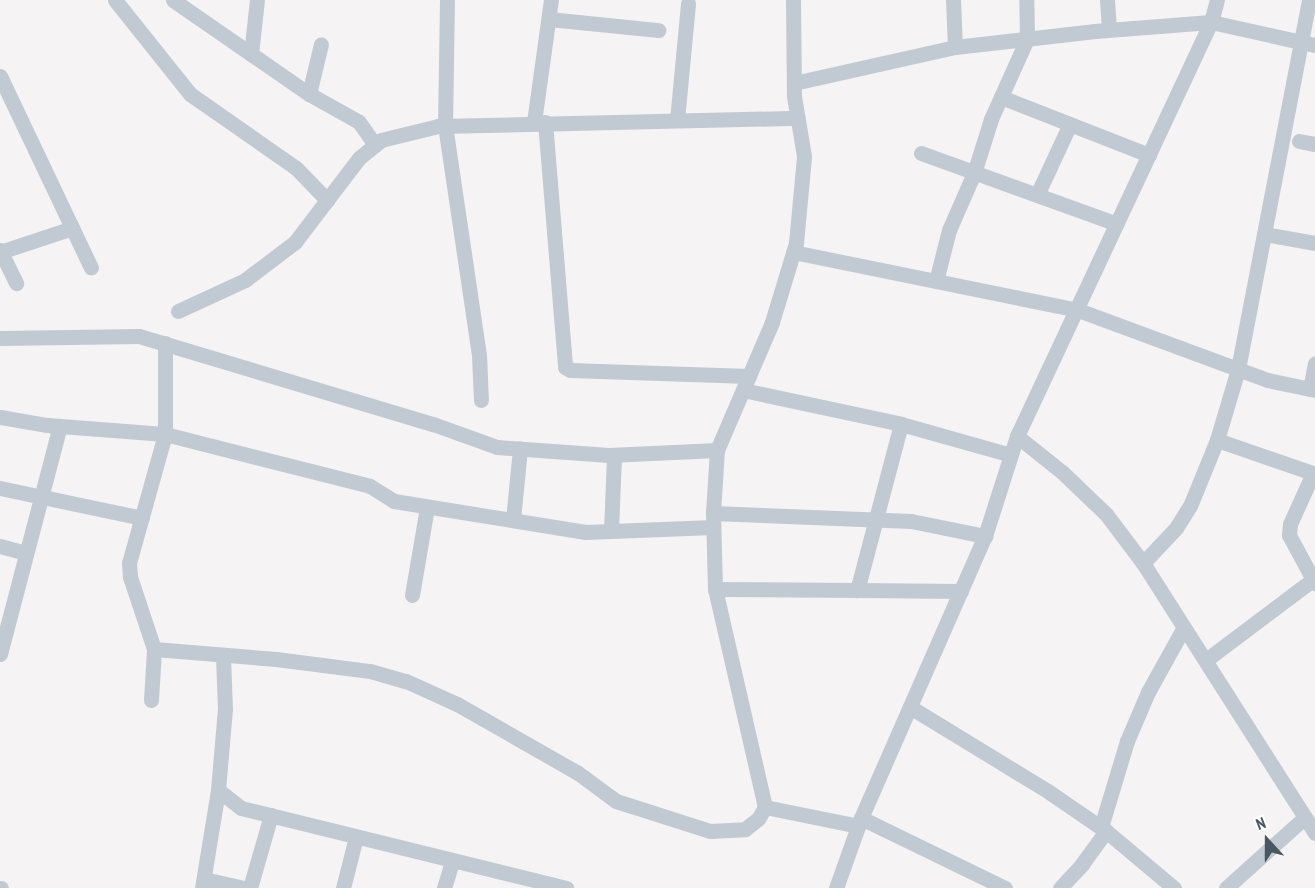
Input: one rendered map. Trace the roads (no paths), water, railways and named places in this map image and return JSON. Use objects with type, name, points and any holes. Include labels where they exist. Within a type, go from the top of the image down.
[{"type":"street","points":[[115,0],[154,53],[190,94],[296,168],[327,200]]},
{"type":"street","points":[[173,0],[309,94],[359,122],[375,145]]},
{"type":"street","points":[[251,54],[257,0]]},
{"type":"street","points":[[447,0],[445,125],[479,355],[481,400]]},
{"type":"street","points":[[551,0],[539,122],[565,367],[570,370],[746,383],[1011,455]]},
{"type":"street","points":[[154,649],[370,671],[406,681],[457,704],[578,772],[616,801],[710,831],[745,829],[758,819],[765,807],[716,589],[713,520],[717,450],[772,322],[793,252],[804,156],[794,83],[793,0]]},
{"type":"street","points":[[952,0],[955,47]]},
{"type":"street","points":[[936,281],[949,230],[974,173],[991,119],[1028,39],[1026,0]]},
{"type":"street","points":[[1107,0],[1109,30]]},
{"type":"street","points":[[836,888],[860,822],[985,536],[1017,436],[1211,22],[1217,0]]},
{"type":"street","points":[[1143,563],[1176,528],[1190,506],[1217,440],[1238,369],[1264,234],[1308,44],[1309,0]]},
{"type":"street","points":[[677,120],[688,4]]},
{"type":"street","points":[[549,19],[658,30]]},
{"type":"street","points":[[794,83],[955,47],[1109,30],[1211,22],[1308,44]]},
{"type":"street","points":[[309,94],[321,44]]},
{"type":"street","points":[[0,76],[91,267]]},
{"type":"street","points":[[1001,97],[1149,156]]},
{"type":"street","points":[[178,312],[254,274],[295,242],[359,158],[381,140],[445,125],[798,118]]},
{"type":"street","points":[[1036,195],[1070,124]]},
{"type":"street","points":[[1299,141],[1315,144]]},
{"type":"street","points":[[921,153],[1117,224]]},
{"type":"street","points":[[16,283],[0,251],[72,228]]},
{"type":"street","points":[[1264,234],[1315,243]]},
{"type":"street","points":[[793,252],[1078,310],[1267,380],[1312,390],[1315,363]]},
{"type":"street","points":[[0,338],[139,336],[434,424],[497,447],[614,454],[717,450]]},
{"type":"street","points":[[151,700],[154,649],[130,577],[129,563],[165,434],[165,343]]},
{"type":"street","points":[[0,417],[60,426],[165,434],[370,486],[394,501],[586,532],[713,520],[873,520],[911,521],[985,536]]},
{"type":"street","points":[[857,590],[873,520],[901,424]]},
{"type":"street","points":[[0,654],[60,426]]},
{"type":"street","points":[[1017,436],[1062,471],[1106,514],[1143,563],[1315,833]]},
{"type":"street","points":[[1206,660],[1314,580],[1289,535],[1290,524],[1314,474],[1217,440]]},
{"type":"street","points":[[513,520],[520,448]]},
{"type":"street","points":[[611,531],[614,454]]},
{"type":"street","points":[[0,488],[42,495],[142,518]]},
{"type":"street","points":[[412,595],[427,507]]},
{"type":"street","points":[[0,546],[26,553]]},
{"type":"street","points":[[716,589],[961,591]]},
{"type":"street","points":[[1060,888],[1082,864],[1103,829],[1126,741],[1148,692],[1184,627]]},
{"type":"street","points":[[223,656],[225,709],[218,790],[212,814],[203,883],[244,888]]},
{"type":"street","points":[[910,707],[1103,829],[1174,888]]},
{"type":"street","points":[[218,790],[241,808]]},
{"type":"street","points":[[765,807],[860,822],[1005,888]]},
{"type":"street","points":[[212,814],[241,808],[548,886],[566,888]]},
{"type":"street","points":[[250,888],[271,815]]},
{"type":"street","points":[[1226,888],[1305,817]]},
{"type":"street","points":[[343,888],[356,837]]},
{"type":"street","points":[[444,888],[452,861]]}]
